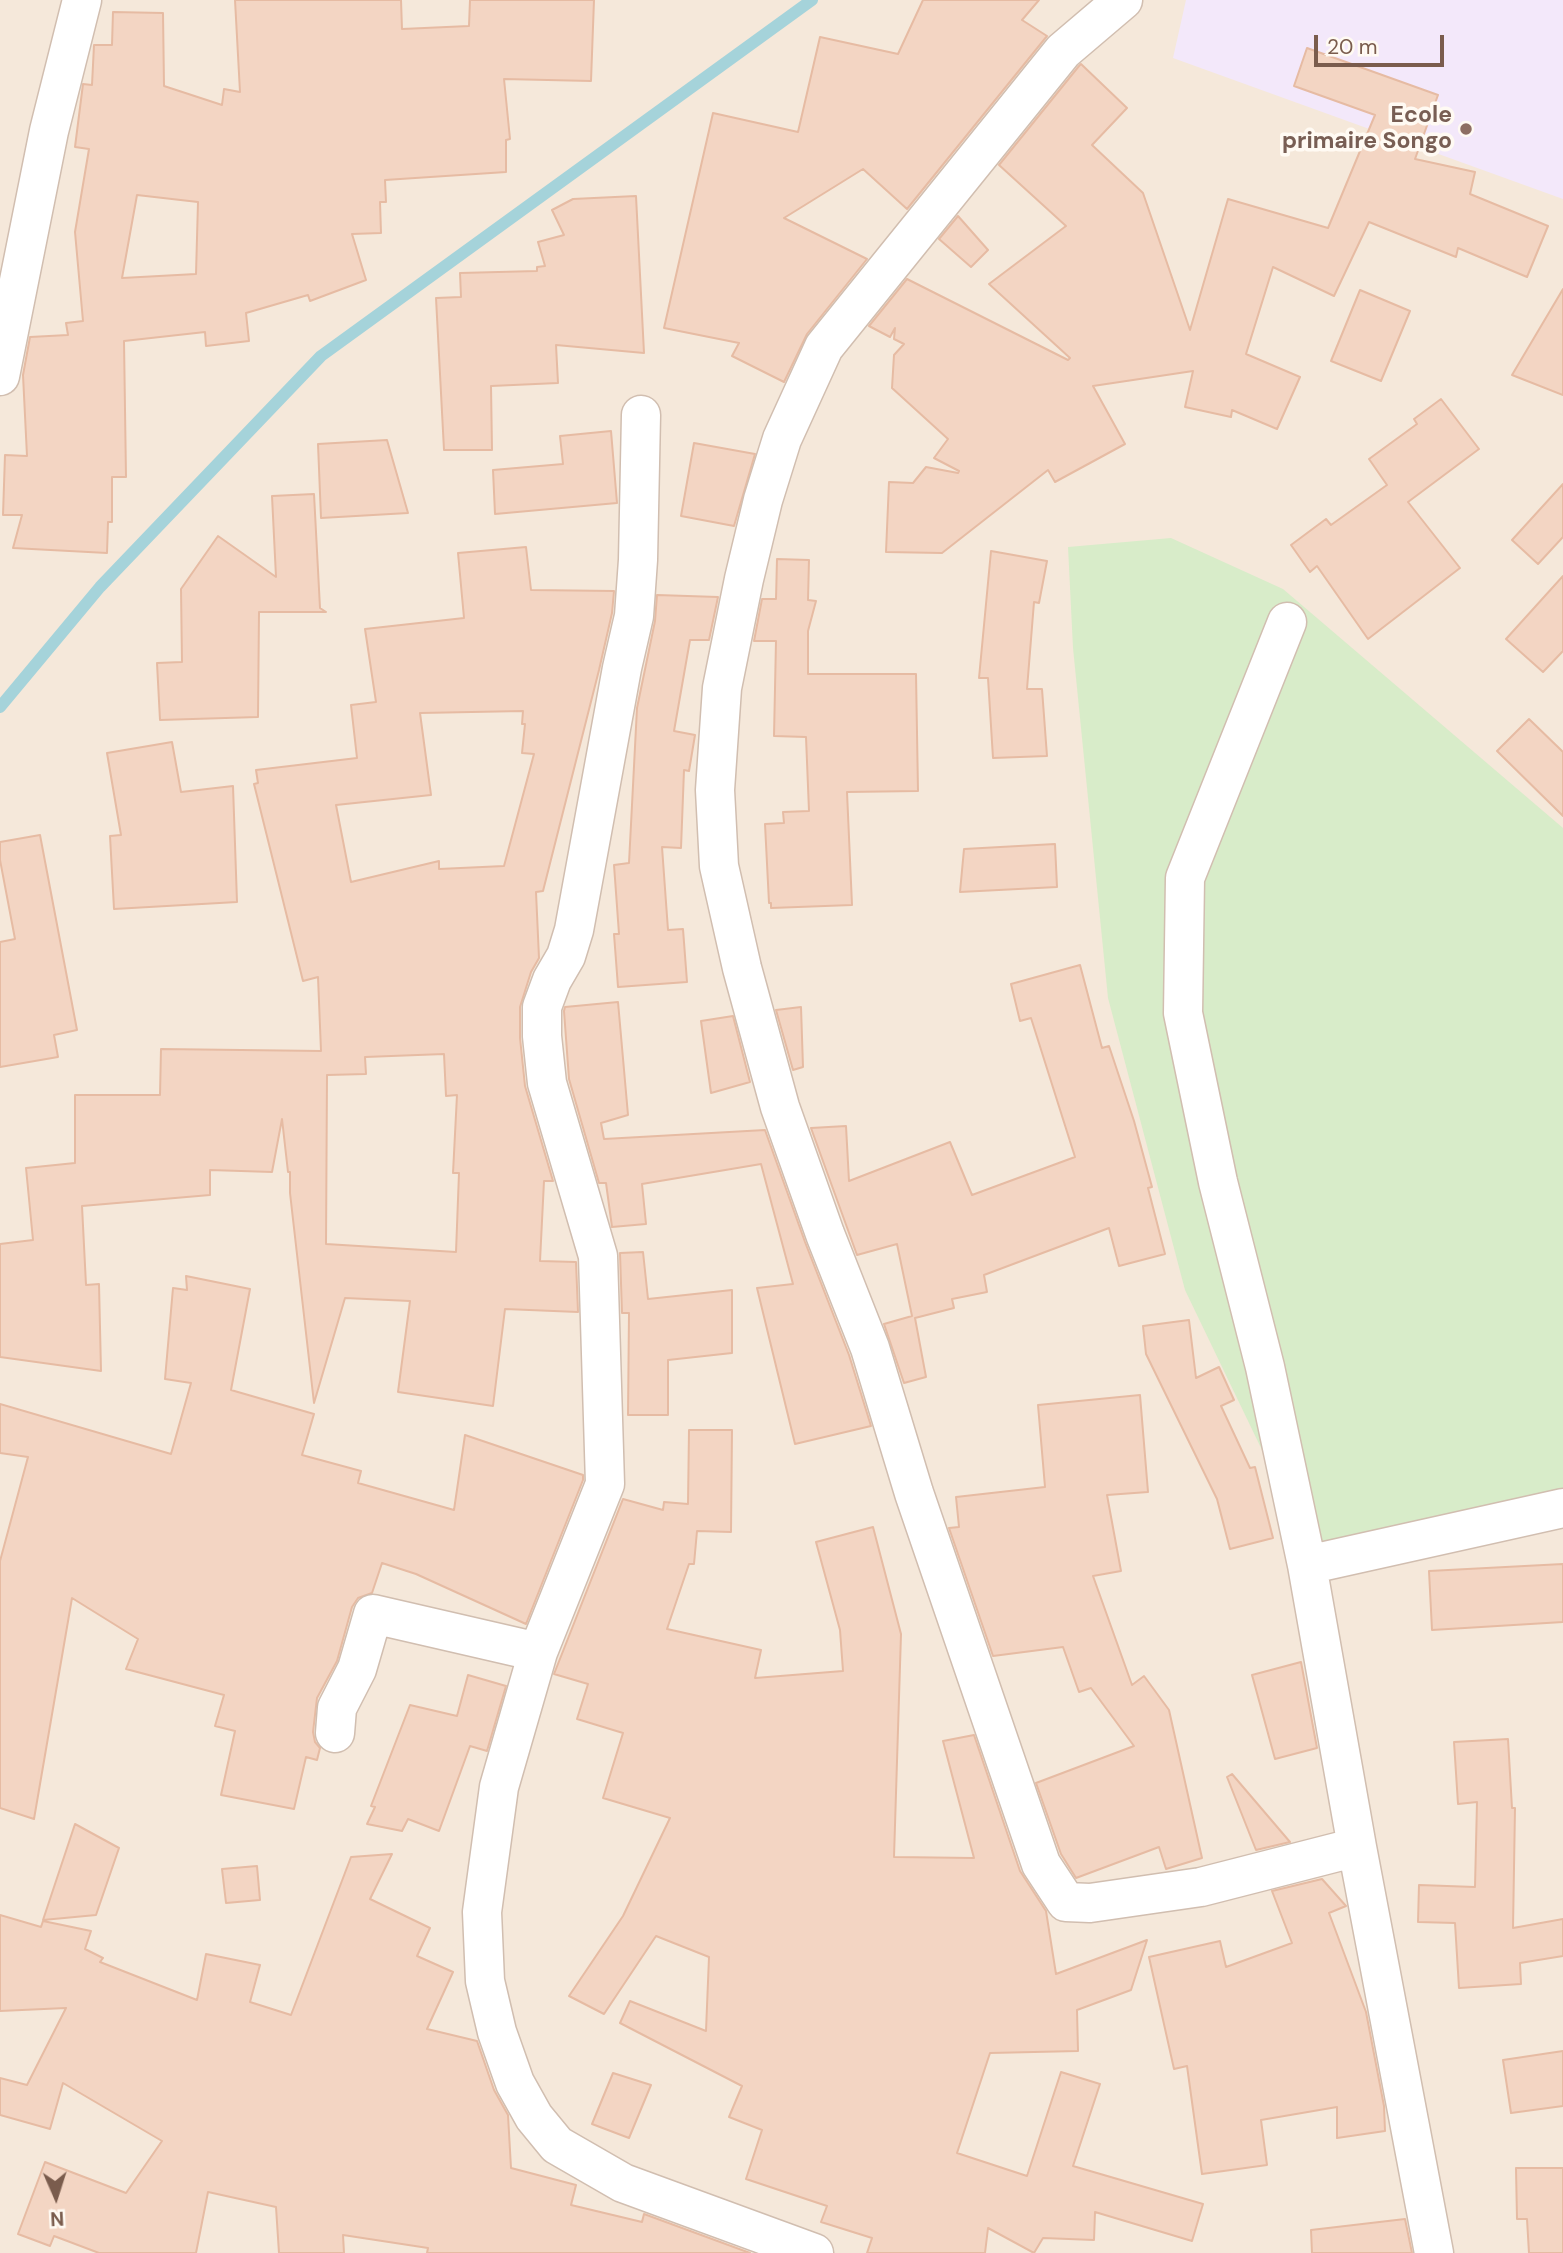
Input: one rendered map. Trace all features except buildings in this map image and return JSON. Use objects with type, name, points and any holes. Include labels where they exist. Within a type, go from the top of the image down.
[{"type":"street","points":[[0,376],[49,131],[82,0]]},
{"type":"street","points":[[1123,0],[1063,51],[824,347],[782,439],[763,500],[744,579],[722,688],[715,790],[719,866],[742,968],[780,1107],[825,1234],[870,1348],[914,1493],[1041,1864],[1066,1902],[1090,1903],[1201,1888],[1357,1847]]},
{"type":"street","points":[[641,415],[634,617],[622,668],[574,930],[566,956],[552,980],[542,1007],[547,1083],[598,1256],[605,1484],[538,1652],[499,1787],[482,1912],[485,1981],[497,2032],[516,2083],[534,2117],[557,2145],[623,2183],[814,2253]]},
{"type":"street","points":[[1287,622],[1185,878],[1183,1013],[1218,1182],[1265,1367],[1307,1566],[1434,2253]]},
{"type":"street","points":[[1307,1566],[1563,1508]]},
{"type":"street","points":[[335,1733],[337,1709],[357,1669],[373,1614],[538,1652]]},
{"type":"shaded area","points":[[0,0],[1563,0],[1563,2253],[0,2253]]},
{"type":"shaded area","name":"Ecole primaire Songo","points":[[1186,0],[1563,0],[1563,199],[1173,58]]},
{"type":"green space","points":[[1171,538],[1283,589],[1563,828],[1563,1493],[1312,1554],[1185,1290],[1108,998],[1073,648],[1068,547]]},
{"type":"waterway","points":[[0,707],[100,587],[321,356],[812,0]]},
{"type":"place","name":"Ecole primaire Songo","points":[[1466,129]]}]
